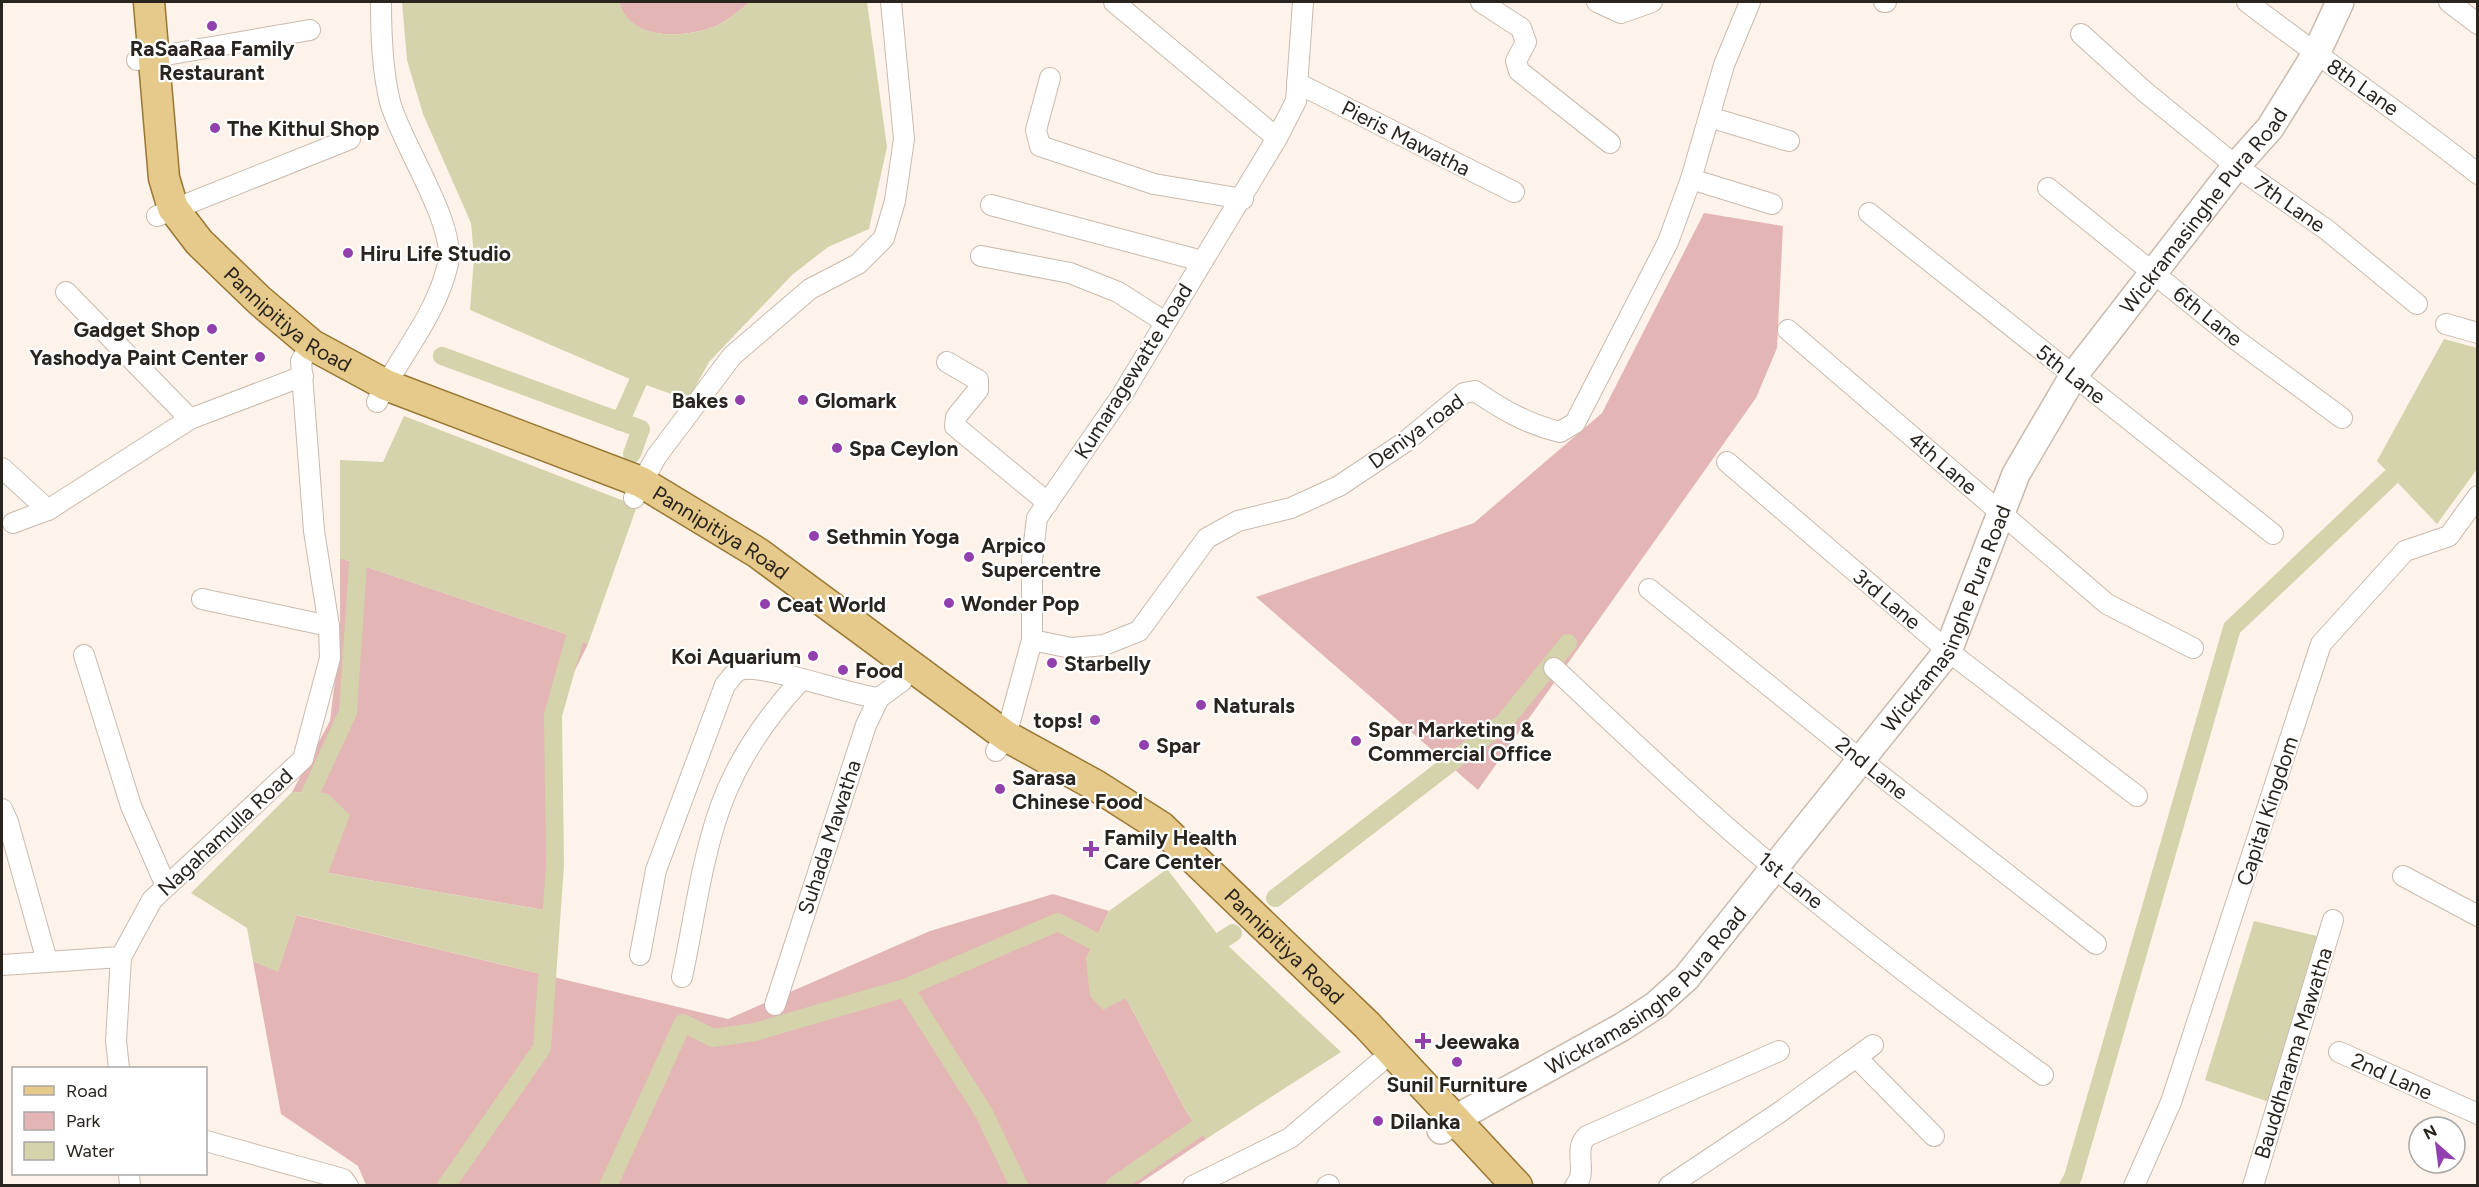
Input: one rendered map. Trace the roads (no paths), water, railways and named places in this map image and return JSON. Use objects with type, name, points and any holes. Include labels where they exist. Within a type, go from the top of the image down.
[{"type":"main road","name":"Pannipitiya Road","points":[[129,2],[146,59]]},
{"type":"main road","name":"Pannipitiya Road","points":[[149,2],[146,59],[146,182],[165,212],[184,254],[247,314],[306,361],[382,394],[638,490],[758,553],[1001,743],[1139,832],[1379,1063],[1517,1185]]},
{"type":"main road","name":"Pannipitiya Road","points":[[638,490],[748,568],[891,690],[1095,785],[1161,827],[1367,1025],[1449,1124],[1492,1185]]},
{"type":"street","points":[[381,2],[381,38],[390,103],[446,232],[449,262],[428,318],[382,394]]},
{"type":"street","points":[[638,490],[656,457],[732,356],[810,289],[858,264],[884,238],[896,201],[904,139],[891,2]]},
{"type":"street","points":[[1114,2],[1277,138]]},
{"type":"street","name":"Kumaragewatte Road","points":[[1001,743],[1032,640],[1032,560],[1037,518],[1122,395],[1202,261],[1243,199],[1277,138],[1296,101],[1303,2]]},
{"type":"street","points":[[1481,2],[1521,28],[1526,42],[1516,61],[1519,71],[1610,143]]},
{"type":"street","points":[[1597,2],[1620,14],[1652,2]]},
{"type":"street","name":"Deniya road","points":[[1032,640],[1071,648],[1104,645],[1139,631],[1207,538],[1238,521],[1291,508],[1339,486],[1405,442],[1464,393],[1474,391],[1509,415],[1534,426],[1560,432],[1575,423],[1663,251],[1691,179],[1724,65],[1750,2]]},
{"type":"street","name":"8th Lane","points":[[2247,2],[2410,120],[2478,174]]},
{"type":"street","name":"Wickramasinghe Pura Road","points":[[1449,1124],[1622,1027],[1656,1005],[1686,978],[1776,869],[1948,651],[2016,474],[2074,375],[2236,166],[2270,128],[2316,54],[2340,2]]},
{"type":"street","points":[[2449,2],[2478,24]]},
{"type":"street","points":[[146,59],[310,30]]},
{"type":"street","name":"7th Lane","points":[[2080,34],[2236,166],[2327,230],[2417,304]]},
{"type":"street","points":[[1050,78],[1036,130],[1040,146],[1154,183],[1243,199]]},
{"type":"street","name":"Pieris Mawatha","points":[[1298,84],[1514,192]]},
{"type":"street","points":[[1709,117],[1789,141]]},
{"type":"street","points":[[165,212],[350,139]]},
{"type":"street","points":[[1691,179],[1772,204]]},
{"type":"street","name":"6th Lane","points":[[2048,188],[2235,339],[2342,418]]},
{"type":"street","points":[[991,205],[1202,261]]},
{"type":"street","name":"5th Lane","points":[[1869,213],[2273,534]]},
{"type":"street","points":[[981,256],[1070,273],[1118,292],[1165,322]]},
{"type":"street","points":[[66,292],[190,419]]},
{"type":"street","points":[[2446,324],[2478,333]]},
{"type":"street","name":"4th Lane","points":[[1788,330],[2107,604],[2193,648]]},
{"type":"street","points":[[13,523],[48,510],[190,419],[306,361]]},
{"type":"street","name":"Nagahamulla Road","points":[[119,1067],[116,1041],[121,957],[152,900],[303,759],[330,658],[329,626],[314,531],[306,361]]},
{"type":"street","points":[[947,362],[978,380],[978,390],[956,417],[955,426],[1048,503]]},
{"type":"street","name":"3rd Lane","points":[[1727,462],[1948,651],[2137,796]]},
{"type":"street","points":[[2,468],[48,510]]},
{"type":"street","name":"Capital Kingdom","points":[[2134,1185],[2171,1102],[2321,644],[2404,551],[2449,536],[2478,496]]},
{"type":"street","name":"2nd Lane","points":[[1650,589],[1861,760],[2096,944]]},
{"type":"street","points":[[202,598],[329,626]]},
{"type":"street","points":[[84,655],[131,806],[166,886]]},
{"type":"street","points":[[640,955],[656,870],[725,685],[738,671],[756,668],[860,697],[891,690]]},
{"type":"street","name":"1st Lane","points":[[1554,668],[1670,776],[1776,869],[1939,999],[2043,1075]]},
{"type":"street","points":[[682,977],[716,820],[733,778],[772,711],[801,680]]},
{"type":"street","name":"Suhada Mawatha","points":[[775,1005],[866,725],[891,690]]},
{"type":"street","points":[[2,809],[8,822],[48,961]]},
{"type":"street","points":[[2403,876],[2478,916]]},
{"type":"street","name":"Bauddharama Mawatha","points":[[2253,1185],[2333,920]]},
{"type":"street","points":[[2,965],[121,957]]},
{"type":"street","points":[[1669,1185],[1873,1045]]},
{"type":"street","points":[[1575,1185],[1581,1174],[1580,1146],[1587,1136],[1779,1051]]},
{"type":"street","name":"2nd Lane","points":[[2339,1052],[2478,1114]]},
{"type":"street","points":[[1857,1058],[1934,1136]]},
{"type":"street","points":[[1193,1185],[1290,1138],[1379,1063]]},
{"type":"street","points":[[207,1141],[344,1179],[348,1185]]},
{"type":"water","points":[[402,2],[619,2],[625,15],[634,24],[660,34],[674,34],[689,33],[716,26],[748,2],[867,2],[887,147],[869,229],[828,247],[792,275],[709,362],[688,400],[632,380],[470,310],[474,257],[471,223],[423,114],[407,60]]},
{"type":"water","points":[[2444,339],[2477,348],[2477,469],[2437,524],[2377,461]]},
{"type":"water","points":[[404,416],[637,506],[588,644],[575,637],[340,558],[340,460],[383,462]]},
{"type":"water","points":[[292,792],[327,793],[350,815],[328,873],[550,911],[545,975],[297,915],[278,972],[253,961],[247,928],[191,893]]},
{"type":"water","points":[[1167,869],[1222,940],[1341,1052],[1206,1139],[1186,1111],[1126,998],[1103,1010],[1090,996],[1086,959],[1109,911]]},
{"type":"water","points":[[2254,921],[2321,937],[2269,1102],[2205,1080]]},
{"type":"waterway","points":[[442,356],[641,429],[632,454]]},
{"type":"waterway","points":[[620,422],[638,382]]},
{"type":"waterway","points":[[2068,1186],[2073,1177],[2232,628],[2390,478]]},
{"type":"waterway","points":[[311,792],[348,712],[358,564]]},
{"type":"waterway","points":[[446,1186],[542,1048],[555,865],[553,715],[575,637]]},
{"type":"waterway","points":[[1275,898],[1504,722],[1568,643]]},
{"type":"waterway","points":[[608,1186],[683,1023],[713,1038],[755,1032],[905,988],[1058,922],[1096,942]]},
{"type":"waterway","points":[[1222,940],[1233,933]]},
{"type":"waterway","points":[[905,988],[984,1113],[1019,1186]]},
{"type":"waterway","points":[[1114,1186],[1198,1128]]},
{"type":"place","name":"RaSaaRaa Family Restaurant","points":[[212,26]]},
{"type":"place","name":"The Kithul Shop","points":[[215,128]]},
{"type":"place","name":"Hiru Life Studio","points":[[348,253]]},
{"type":"place","name":"Gadget Shop","points":[[212,329]]},
{"type":"place","name":"Yashodya Paint Center","points":[[260,357]]},
{"type":"place","name":"Bakes","points":[[740,400]]},
{"type":"place","name":"Glomark","points":[[803,400]]},
{"type":"place","name":"Spa Ceylon","points":[[837,448]]},
{"type":"place","name":"Sethmin Yoga","points":[[814,536]]},
{"type":"place","name":"Arpico Supercentre","points":[[969,557]]},
{"type":"place","name":"Wonder Pop","points":[[949,603]]},
{"type":"place","name":"Ceat World","points":[[765,604]]},
{"type":"place","name":"Koi Aquarium","points":[[813,656]]},
{"type":"place","name":"Starbelly","points":[[1052,663]]},
{"type":"place","name":"Food","points":[[843,670]]},
{"type":"place","name":"Naturals","points":[[1201,705]]},
{"type":"place","name":"tops!","points":[[1095,720]]},
{"type":"place","name":"Spar Marketing & Commercial Office","points":[[1356,741]]},
{"type":"place","name":"Spar","points":[[1144,745]]},
{"type":"place","name":"Sarasa Chinese Food","points":[[1000,789]]},
{"type":"place","name":"Family Health Care Center","points":[[1091,849]]},
{"type":"place","name":"Jeewaka","points":[[1423,1041]]},
{"type":"place","name":"Sunil Furniture","points":[[1457,1062]]},
{"type":"place","name":"Dilanka","points":[[1378,1121]]}]
